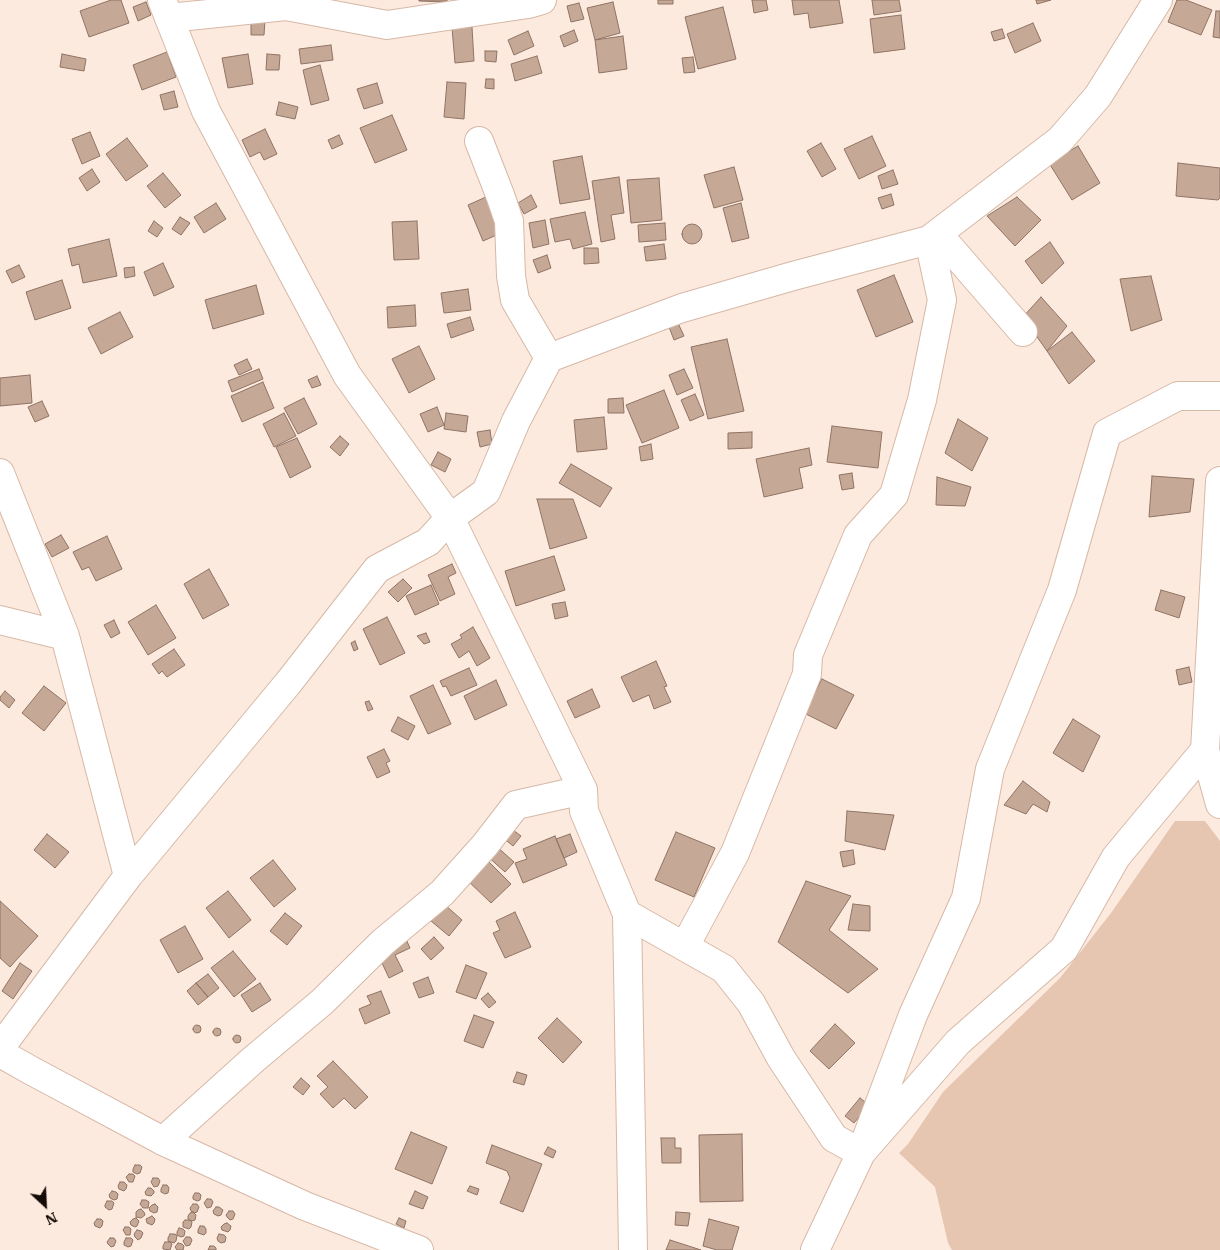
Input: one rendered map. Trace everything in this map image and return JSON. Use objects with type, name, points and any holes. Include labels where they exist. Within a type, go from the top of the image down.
[{"type":"street","points":[[0,1048],[128,876],[290,682],[377,569],[428,542],[450,518],[486,492],[516,421],[550,358],[682,308],[934,237],[1060,140],[1098,96],[1158,0]]},
{"type":"street","points":[[532,1],[387,25],[286,6],[166,9],[206,111],[347,375],[450,518],[583,790],[584,811],[627,914],[633,1250]]},
{"type":"street","points":[[479,141],[509,221],[515,300],[550,358]]},
{"type":"street","points":[[934,237],[1023,332]]},
{"type":"street","points":[[685,946],[735,853],[807,674],[808,655],[858,535],[894,495],[922,400],[942,300],[934,237]]},
{"type":"street","points":[[815,1250],[861,1153],[913,1015],[966,898],[990,769],[1062,590],[1107,433],[1178,396],[1220,396]]},
{"type":"street","points":[[0,473],[65,636],[128,876]]},
{"type":"street","points":[[1220,481],[1205,750],[1220,804]]},
{"type":"street","points":[[0,620],[65,636]]},
{"type":"street","points":[[861,1153],[958,1042],[1064,949],[1116,857],[1205,750]]},
{"type":"street","points":[[163,1141],[254,1059],[322,1002],[383,942],[442,893],[485,845],[516,805],[583,790]]},
{"type":"street","points":[[627,914],[724,969],[751,1003],[781,1058],[834,1138],[861,1153]]},
{"type":"street","points":[[0,1053],[163,1141],[305,1206],[419,1250]]},
{"type":"shaded area","points":[[1175,821],[1205,821],[1220,841],[1220,1250],[952,1250],[948,1243],[935,1187],[899,1153],[908,1144],[943,1092],[1060,978],[1111,913]]},
{"type":"building","points":[[111,0],[121,0],[129,23],[89,37],[80,11]]},
{"type":"building","points":[[447,0],[447,2],[419,1]]},
{"type":"building","points":[[658,0],[673,0],[673,4],[658,4]]},
{"type":"building","points":[[752,0],[766,0],[768,10],[754,13]]},
{"type":"building","points":[[792,0],[839,0],[843,23],[810,28],[808,13],[794,15]]},
{"type":"building","points":[[872,0],[899,0],[901,11],[874,15]]},
{"type":"building","points":[[1036,0],[1051,0],[1037,4]]},
{"type":"building","points":[[1177,0],[1186,0],[1212,10],[1201,35],[1168,22]]},
{"type":"building","points":[[146,2],[151,15],[138,21],[133,7]]},
{"type":"building","points":[[613,2],[620,33],[595,40],[587,8]]},
{"type":"building","points":[[579,3],[584,19],[571,22],[567,6]]},
{"type":"building","points":[[723,7],[736,59],[698,69],[685,17]]},
{"type":"building","points":[[1216,11],[1220,11],[1220,38],[1213,37]]},
{"type":"building","points":[[901,15],[905,49],[874,53],[870,19]]},
{"type":"building","points":[[251,19],[265,20],[264,35],[251,35]]},
{"type":"building","points":[[1033,23],[1041,41],[1015,53],[1007,34]]},
{"type":"building","points":[[472,27],[474,61],[455,63],[452,28]]},
{"type":"building","points":[[1002,29],[1005,38],[994,41],[991,32]]},
{"type":"building","points":[[574,30],[578,41],[564,47],[560,36]]},
{"type":"building","points":[[528,31],[534,46],[514,55],[508,40]]},
{"type":"building","points":[[623,36],[627,69],[599,73],[595,40]]},
{"type":"building","points":[[331,45],[333,60],[301,64],[299,49]]},
{"type":"building","points":[[485,51],[497,51],[496,62],[485,61]]},
{"type":"building","points":[[167,52],[176,77],[142,90],[133,65]]},
{"type":"building","points":[[62,54],[86,59],[84,71],[60,67]]},
{"type":"building","points":[[248,54],[253,84],[228,88],[222,58]]},
{"type":"building","points":[[267,54],[280,55],[279,70],[266,70]]},
{"type":"building","points":[[537,56],[542,73],[515,81],[511,64]]},
{"type":"building","points":[[693,57],[695,72],[684,73],[682,58]]},
{"type":"building","points":[[320,65],[329,100],[311,105],[303,70]]},
{"type":"building","points":[[486,79],[494,79],[494,89],[485,88]]},
{"type":"building","points":[[447,82],[466,83],[464,119],[444,117]]},
{"type":"building","points":[[377,83],[383,103],[364,109],[357,89]]},
{"type":"building","points":[[174,91],[178,107],[164,110],[160,95]]},
{"type":"building","points":[[279,102],[298,107],[295,119],[276,115]]},
{"type":"building","points":[[392,115],[407,150],[375,163],[360,128]]},
{"type":"building","points":[[265,129],[277,154],[264,160],[260,152],[250,157],[242,140]]},
{"type":"building","points":[[90,132],[100,156],[82,164],[72,139]]},
{"type":"building","points":[[339,135],[343,144],[332,149],[328,140]]},
{"type":"building","points":[[872,136],[886,166],[859,179],[844,149]]},
{"type":"building","points":[[127,138],[148,166],[126,181],[106,154]]},
{"type":"building","points":[[821,143],[836,169],[822,177],[807,151]]},
{"type":"building","points":[[1078,146],[1100,183],[1072,200],[1049,163]]},
{"type":"building","points":[[582,156],[590,199],[560,204],[553,161]]},
{"type":"building","points":[[1178,163],[1220,168],[1220,198],[1218,200],[1176,196]]},
{"type":"building","points":[[734,167],[743,200],[714,208],[704,175]]},
{"type":"building","points":[[92,169],[100,182],[87,191],[79,178]]},
{"type":"building","points":[[893,170],[898,184],[882,189],[878,176]]},
{"type":"building","points":[[163,173],[181,195],[165,208],[147,186]]},
{"type":"building","points":[[619,177],[624,213],[611,215],[615,239],[601,242],[592,181]]},
{"type":"building","points":[[659,178],[662,220],[631,223],[627,180]]},
{"type":"building","points":[[891,194],[894,205],[882,209],[878,198]]},
{"type":"building","points":[[531,195],[537,207],[524,214],[518,203]]},
{"type":"building","points":[[486,197],[501,233],[483,241],[468,205]]},
{"type":"building","points":[[1017,197],[1041,220],[1015,246],[987,216]]},
{"type":"building","points":[[216,203],[226,219],[204,233],[194,217]]},
{"type":"building","points":[[741,203],[749,238],[732,242],[723,208]]},
{"type":"building","points":[[585,212],[592,244],[573,249],[570,239],[555,242],[550,219]]},
{"type":"building","points":[[180,217],[190,223],[181,235],[172,229]]},
{"type":"building","points":[[545,220],[549,244],[533,248],[529,223]]},
{"type":"building","points":[[154,221],[163,228],[157,237],[148,231]]},
{"type":"building","points":[[417,221],[419,259],[394,260],[392,222]]},
{"type":"building","points":[[665,223],[666,240],[639,242],[638,225]]},
{"type":"building","points":[[692,224],[699,227],[702,234],[699,241],[692,244],[685,241],[682,234],[685,227]]},
{"type":"building","points":[[109,239],[117,276],[83,283],[79,264],[72,266],[68,249]]},
{"type":"building","points":[[1050,242],[1064,263],[1042,284],[1025,261]]},
{"type":"building","points":[[664,244],[666,259],[646,261],[644,247]]},
{"type":"building","points":[[584,248],[598,248],[599,263],[584,264]]},
{"type":"building","points":[[547,255],[551,268],[538,273],[533,260]]},
{"type":"building","points":[[163,263],[174,287],[154,296],[144,272]]},
{"type":"building","points":[[19,265],[25,277],[12,283],[6,271]]},
{"type":"building","points":[[134,267],[135,276],[125,278],[124,268]]},
{"type":"building","points":[[894,275],[913,322],[876,337],[857,290]]},
{"type":"building","points":[[1151,276],[1162,320],[1131,331],[1120,279]]},
{"type":"building","points":[[62,280],[71,308],[35,320],[26,292]]},
{"type":"building","points":[[256,285],[264,314],[213,329],[205,300]]},
{"type":"building","points":[[468,289],[471,310],[444,313],[441,293]]},
{"type":"building","points":[[1041,297],[1067,326],[1047,351],[1023,317]]},
{"type":"building","points":[[415,305],[416,326],[388,328],[387,307]]},
{"type":"building","points":[[120,312],[133,337],[101,354],[88,328]]},
{"type":"building","points":[[470,317],[474,330],[451,338],[447,324]]},
{"type":"building","points":[[678,323],[684,336],[674,340],[669,327]]},
{"type":"building","points":[[1072,332],[1095,361],[1069,384],[1047,351]]},
{"type":"building","points":[[727,339],[744,411],[708,419],[691,347]]},
{"type":"building","points":[[419,346],[435,379],[409,393],[392,359]]},
{"type":"building","points":[[247,359],[252,369],[239,375],[234,365]]},
{"type":"building","points":[[259,369],[263,379],[232,392],[228,381]]},
{"type":"building","points":[[684,369],[693,388],[677,395],[669,375]]},
{"type":"building","points":[[30,375],[32,403],[0,406],[0,378]]},
{"type":"building","points":[[317,376],[321,385],[312,388],[308,380]]},
{"type":"building","points":[[263,382],[274,408],[242,422],[231,396]]},
{"type":"building","points":[[664,390],[679,428],[642,443],[626,405]]},
{"type":"building","points":[[695,394],[704,415],[690,421],[681,400]]},
{"type":"building","points":[[304,398],[317,424],[298,434],[284,408]]},
{"type":"building","points":[[623,398],[624,413],[608,413],[608,399]]},
{"type":"building","points":[[42,401],[49,416],[35,422],[28,407]]},
{"type":"building","points":[[437,407],[444,425],[428,432],[420,414]]},
{"type":"building","points":[[284,413],[296,436],[274,447],[263,424]]},
{"type":"building","points":[[446,413],[468,416],[466,432],[444,429]]},
{"type":"building","points":[[604,417],[607,449],[577,452],[574,420]]},
{"type":"building","points":[[958,419],[988,438],[972,471],[945,453]]},
{"type":"building","points":[[832,426],[882,432],[878,468],[827,462]]},
{"type":"building","points":[[490,430],[492,444],[480,447],[477,432]]},
{"type":"building","points":[[752,432],[752,448],[728,449],[728,433]]},
{"type":"building","points":[[340,436],[349,444],[340,456],[330,447]]},
{"type":"building","points":[[297,438],[311,467],[290,478],[276,447]]},
{"type":"building","points":[[651,444],[653,459],[641,461],[639,447]]},
{"type":"building","points":[[809,448],[812,465],[799,468],[803,488],[764,497],[756,459]]},
{"type":"building","points":[[438,452],[451,459],[445,472],[431,465]]},
{"type":"building","points":[[571,464],[612,488],[600,507],[559,483]]},
{"type":"building","points":[[852,473],[854,488],[842,490],[839,475]]},
{"type":"building","points":[[1152,476],[1194,479],[1190,512],[1149,517]]},
{"type":"building","points":[[937,477],[971,487],[965,506],[936,505]]},
{"type":"building","points":[[537,499],[573,499],[587,538],[550,549]]},
{"type":"building","points":[[61,535],[69,548],[52,557],[45,544]]},
{"type":"building","points":[[107,536],[122,569],[96,581],[89,567],[82,570],[73,552]]},
{"type":"building","points":[[554,556],[565,590],[516,606],[505,571]]},
{"type":"building","points":[[452,564],[456,573],[448,577],[455,594],[440,601],[428,575]]},
{"type":"building","points":[[209,569],[229,605],[203,619],[184,584]]},
{"type":"building","points":[[403,579],[412,588],[398,602],[388,592]]},
{"type":"building","points":[[431,585],[439,604],[415,615],[406,596]]},
{"type":"building","points":[[1161,590],[1185,597],[1179,618],[1155,610]]},
{"type":"building","points":[[565,602],[568,616],[555,619],[552,604]]},
{"type":"building","points":[[156,605],[176,638],[148,655],[128,622]]},
{"type":"building","points":[[387,617],[405,653],[380,665],[363,629]]},
{"type":"building","points":[[114,620],[120,633],[111,638],[104,625]]},
{"type":"building","points":[[473,627],[490,658],[477,666],[469,651],[459,658],[451,644],[462,638],[460,635]]},
{"type":"building","points":[[426,633],[430,642],[424,644],[417,636]]},
{"type":"building","points":[[355,641],[358,649],[354,651],[351,643]]},
{"type":"building","points":[[174,649],[185,665],[167,677],[162,671],[159,674],[152,664]]},
{"type":"building","points":[[656,661],[667,686],[664,687],[671,702],[654,709],[649,695],[633,702],[621,677]]},
{"type":"building","points":[[1189,667],[1192,682],[1179,685],[1176,670]]},
{"type":"building","points":[[469,668],[477,685],[451,696],[446,686],[443,687],[440,681]]},
{"type":"building","points":[[822,679],[854,695],[836,729],[804,713]]},
{"type":"building","points":[[496,680],[507,705],[475,720],[464,696]]},
{"type":"building","points":[[433,685],[451,724],[428,734],[410,696]]},
{"type":"building","points":[[44,686],[66,703],[44,731],[22,713]]},
{"type":"building","points":[[592,689],[600,707],[575,718],[567,701]]},
{"type":"building","points":[[5,691],[15,700],[9,708],[0,700]]},
{"type":"building","points":[[369,701],[373,709],[368,711],[365,702]]},
{"type":"building","points":[[398,717],[415,726],[408,740],[391,731]]},
{"type":"building","points":[[1073,719],[1100,736],[1083,772],[1053,753]]},
{"type":"building","points":[[384,749],[390,761],[386,763],[390,772],[377,778],[367,757]]},
{"type":"building","points":[[1023,781],[1050,802],[1047,812],[1033,804],[1026,814],[1004,805]]},
{"type":"building","points":[[847,811],[894,815],[885,850],[845,841]]},
{"type":"building","points":[[509,827],[521,836],[513,846],[501,836]]},
{"type":"building","points":[[676,832],[715,848],[694,897],[655,880]]},
{"type":"building","points":[[47,834],[69,852],[55,868],[34,850]]},
{"type":"building","points":[[570,834],[577,852],[564,858],[556,839]]},
{"type":"building","points":[[555,836],[567,865],[523,883],[515,863],[527,859],[523,849]]},
{"type":"building","points":[[495,845],[514,862],[505,872],[486,855]]},
{"type":"building","points":[[853,850],[855,864],[843,867],[840,852]]},
{"type":"building","points":[[485,858],[511,884],[491,903],[465,878]]},
{"type":"building","points":[[273,860],[296,889],[274,907],[250,878]]},
{"type":"building","points":[[806,881],[851,896],[829,930],[878,969],[848,993],[778,942]]},
{"type":"building","points":[[228,891],[251,920],[229,938],[206,908]]},
{"type":"building","points":[[0,901],[38,936],[10,967],[0,958]]},
{"type":"building","points":[[853,904],[870,906],[870,931],[848,930]]},
{"type":"building","points":[[445,905],[462,920],[449,936],[431,921]]},
{"type":"building","points":[[515,912],[531,947],[505,958],[493,933],[500,930],[496,921]]},
{"type":"building","points":[[285,913],[302,926],[287,945],[270,931]]},
{"type":"building","points":[[185,926],[203,959],[178,973],[160,940]]},
{"type":"building","points":[[405,937],[410,948],[395,955],[403,971],[389,978],[376,950]]},
{"type":"building","points":[[434,937],[444,948],[431,960],[421,949]]},
{"type":"building","points":[[233,951],[256,979],[234,997],[211,968]]},
{"type":"building","points":[[20,963],[32,971],[13,999],[2,991]]},
{"type":"building","points":[[466,965],[487,973],[476,999],[456,992]]},
{"type":"building","points":[[208,974],[219,988],[208,997],[196,983]]},
{"type":"building","points":[[428,977],[434,993],[419,998],[413,983]]},
{"type":"building","points":[[196,983],[208,997],[198,1005],[187,991]]},
{"type":"building","points":[[260,983],[271,1000],[252,1012],[241,995]]},
{"type":"building","points":[[381,991],[390,1013],[365,1024],[359,1009],[371,1004],[367,996]]},
{"type":"building","points":[[488,993],[496,1002],[489,1008],[481,999]]},
{"type":"building","points":[[474,1015],[494,1022],[483,1048],[464,1041]]},
{"type":"building","points":[[557,1018],[582,1042],[563,1063],[538,1038]]},
{"type":"building","points":[[835,1024],[855,1043],[829,1069],[810,1051]]},
{"type":"building","points":[[197,1025],[201,1029],[197,1033],[193,1029]]},
{"type":"building","points":[[217,1028],[221,1032],[217,1036],[213,1032]]},
{"type":"building","points":[[237,1035],[241,1039],[237,1043],[233,1039]]},
{"type":"building","points":[[333,1061],[368,1097],[355,1109],[344,1098],[333,1108],[320,1094],[328,1087],[317,1076]]},
{"type":"building","points":[[517,1072],[527,1075],[524,1085],[513,1082]]},
{"type":"building","points":[[301,1078],[310,1086],[303,1095],[293,1087]]},
{"type":"building","points":[[860,1098],[869,1105],[854,1123],[845,1116]]},
{"type":"building","points":[[411,1132],[447,1147],[432,1184],[395,1169]]},
{"type":"building","points":[[742,1134],[743,1201],[700,1202],[699,1135]]},
{"type":"building","points":[[661,1138],[675,1138],[675,1148],[681,1148],[681,1163],[662,1163]]},
{"type":"building","points":[[492,1145],[542,1164],[523,1212],[500,1203],[510,1178],[507,1171],[486,1163]]},
{"type":"building","points":[[548,1147],[556,1151],[553,1158],[544,1154]]},
{"type":"building","points":[[135,1165],[142,1167],[140,1173],[133,1172]]},
{"type":"building","points":[[129,1174],[135,1176],[133,1182],[129,1182],[126,1177]]},
{"type":"building","points":[[153,1178],[158,1178],[160,1181],[158,1186],[154,1187],[151,1182]]},
{"type":"building","points":[[120,1182],[124,1182],[127,1185],[124,1191],[119,1189]]},
{"type":"building","points":[[163,1185],[167,1185],[169,1188],[168,1193],[161,1192]]},
{"type":"building","points":[[470,1186],[479,1189],[477,1195],[467,1191]]},
{"type":"building","points":[[148,1188],[154,1191],[151,1196],[146,1195],[145,1192]]},
{"type":"building","points":[[112,1191],[118,1194],[117,1199],[110,1198],[109,1195]]},
{"type":"building","points":[[415,1191],[428,1197],[423,1209],[409,1204]]},
{"type":"building","points":[[195,1193],[201,1195],[200,1200],[193,1199]]},
{"type":"building","points":[[207,1199],[211,1199],[213,1202],[211,1207],[207,1208],[204,1203]]},
{"type":"building","points":[[142,1200],[149,1202],[148,1208],[143,1208],[140,1204]]},
{"type":"building","points":[[107,1201],[114,1203],[112,1209],[109,1210],[105,1207]]},
{"type":"building","points":[[155,1204],[158,1207],[157,1212],[154,1213],[149,1208]]},
{"type":"building","points":[[193,1204],[197,1204],[199,1207],[197,1212],[194,1213],[190,1208]]},
{"type":"building","points":[[216,1207],[223,1210],[221,1215],[214,1214],[213,1211]]},
{"type":"building","points":[[141,1209],[145,1215],[141,1218],[136,1217],[136,1212]]},
{"type":"building","points":[[229,1211],[233,1211],[235,1214],[233,1219],[230,1220],[226,1215]]},
{"type":"building","points":[[193,1212],[196,1215],[195,1220],[192,1221],[188,1219],[188,1216]]},
{"type":"building","points":[[676,1212],[690,1213],[688,1226],[675,1225]]},
{"type":"building","points":[[152,1216],[155,1219],[152,1225],[147,1223],[146,1219]]},
{"type":"building","points":[[136,1218],[139,1221],[135,1227],[130,1222]]},
{"type":"building","points":[[399,1218],[406,1221],[404,1228],[396,1224]]},
{"type":"building","points":[[97,1219],[103,1221],[100,1228],[95,1226],[94,1223]]},
{"type":"building","points":[[709,1219],[739,1227],[732,1250],[717,1250],[703,1246]]},
{"type":"building","points":[[185,1220],[192,1222],[189,1229],[183,1227]]},
{"type":"building","points":[[227,1223],[231,1226],[228,1232],[222,1230],[221,1227]]},
{"type":"building","points":[[200,1226],[204,1226],[206,1229],[204,1235],[198,1233]]},
{"type":"building","points":[[125,1227],[131,1229],[130,1235],[126,1235],[123,1230]]},
{"type":"building","points":[[179,1228],[185,1231],[184,1236],[177,1235]]},
{"type":"building","points":[[137,1230],[143,1233],[138,1240],[134,1234]]},
{"type":"building","points":[[170,1234],[177,1236],[174,1243],[168,1241]]},
{"type":"building","points":[[219,1234],[226,1237],[225,1242],[221,1243],[218,1241]]},
{"type":"building","points":[[186,1237],[190,1237],[192,1240],[190,1245],[186,1246],[183,1241]]},
{"type":"building","points":[[110,1238],[114,1238],[116,1241],[114,1246],[111,1247],[107,1242]]},
{"type":"building","points":[[126,1238],[133,1240],[131,1246],[124,1245]]},
{"type":"building","points":[[670,1240],[701,1250],[666,1250]]},
{"type":"building","points":[[165,1242],[172,1244],[170,1250],[163,1249]]},
{"type":"building","points":[[178,1243],[184,1246],[183,1250],[177,1250],[175,1247]]},
{"type":"building","points":[[210,1246],[214,1246],[216,1250],[208,1250]]}]
